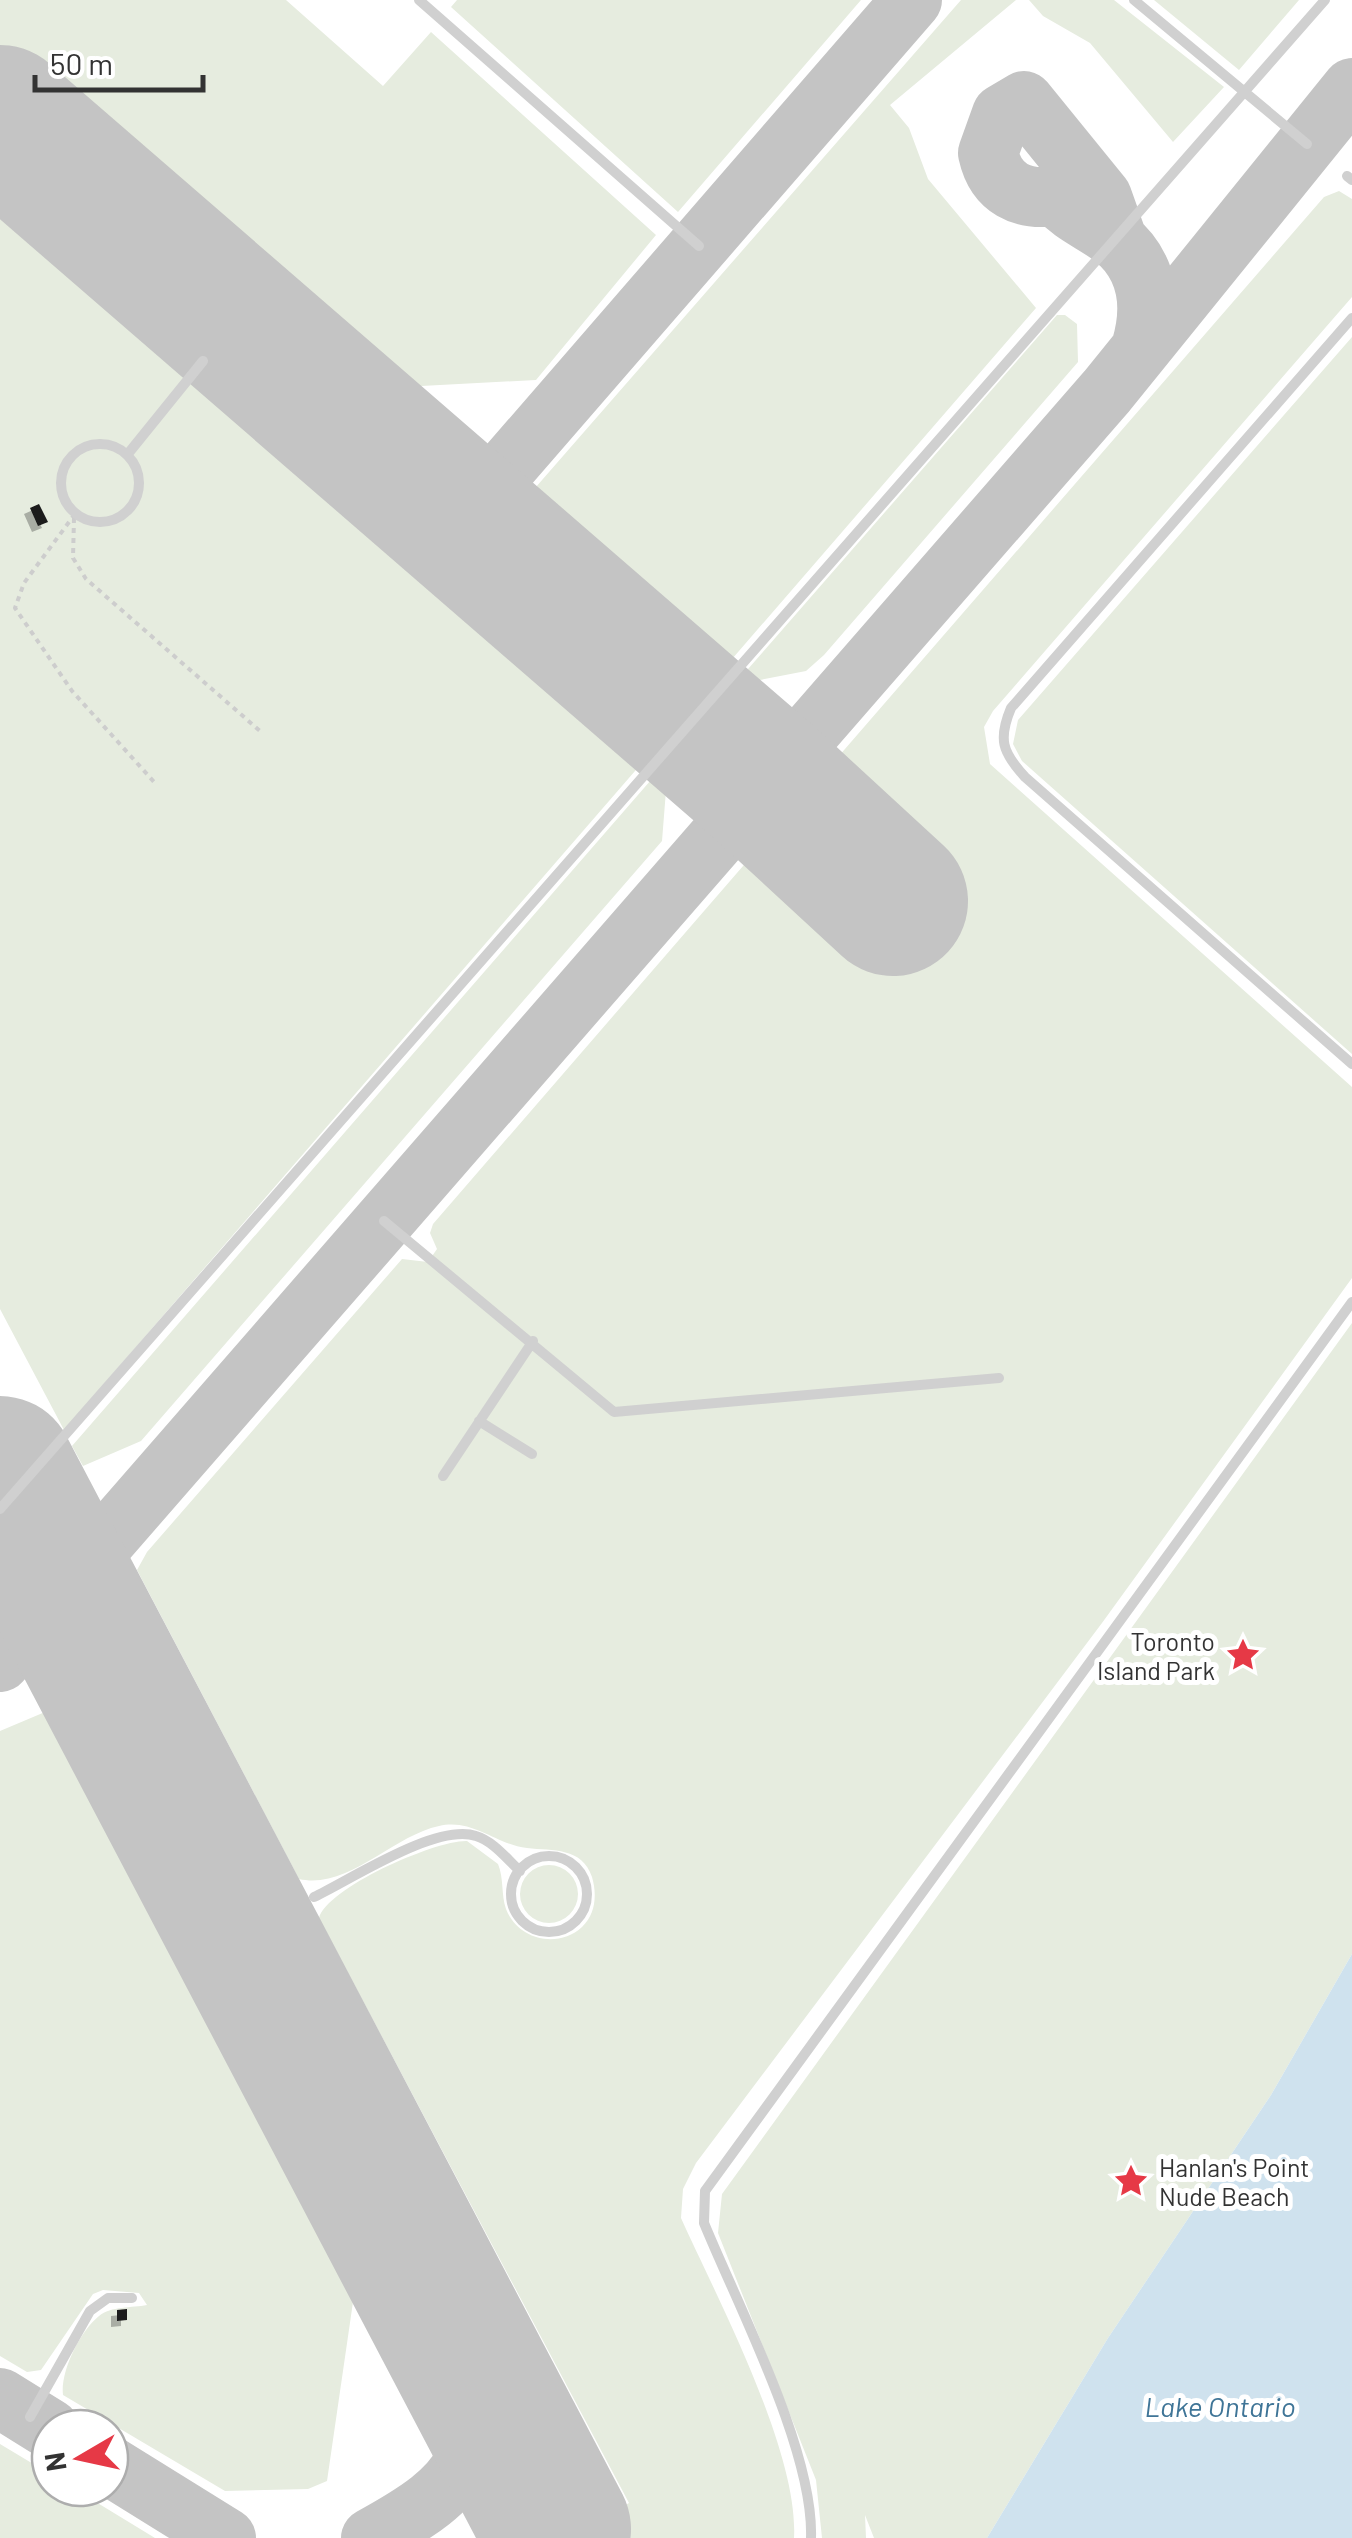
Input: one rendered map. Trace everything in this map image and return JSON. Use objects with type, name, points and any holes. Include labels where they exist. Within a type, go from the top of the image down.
[{"type":"lane","points":[[420,0],[699,246]]},
{"type":"lane","points":[[1134,0],[1307,144]]},
{"type":"lane","points":[[0,1509],[1032,330],[1247,94],[1325,0]]},
{"type":"lane","points":[[1352,318],[1011,708],[1000,733],[1005,756],[1025,777],[1352,1064]]},
{"type":"lane","points":[[127,455],[203,361]]},
{"type":"lane","points":[[104,444],[127,455],[138,478],[138,492],[124,514],[100,522],[75,514],[62,493],[64,468],[70,457],[80,449],[104,444]]},
{"type":"lane","points":[[384,1221],[614,1412],[999,1378]]},
{"type":"lane","points":[[811,2538],[812,2504],[786,2422],[704,2222],[704,2192],[1352,1302]]},
{"type":"lane","points":[[443,1476],[533,1341]]},
{"type":"lane","points":[[480,1421],[532,1454]]},
{"type":"lane","points":[[314,1897],[427,1841],[454,1835],[476,1836],[520,1870]]},
{"type":"lane","points":[[540,1858],[564,1859],[574,1866],[586,1886],[584,1910],[576,1921],[554,1932],[529,1927],[513,1907],[511,1894],[520,1870],[540,1858]]},
{"type":"lane","points":[[35,2408],[90,2311],[108,2298],[132,2298]]},
{"type":"path","points":[[75,514],[72,558],[86,579],[260,731]]},
{"type":"path","points":[[75,514],[24,583],[15,608],[72,691],[154,783]]},
{"type":"shaded area","points":[[0,0],[286,0],[383,86],[431,32],[656,235],[536,380],[384,388],[0,55]]},
{"type":"shaded area","points":[[457,0],[861,0],[678,212],[451,7]]},
{"type":"shaded area","points":[[961,0],[1016,0],[890,105],[909,128],[928,179],[1036,308],[726,666],[711,669],[522,503]]},
{"type":"shaded area","points":[[1029,0],[1114,0],[1224,87],[1173,142],[1090,43],[1043,16]]},
{"type":"shaded area","points":[[1154,0],[1299,0],[1239,70]]},
{"type":"shaded area","points":[[0,185],[643,741],[648,756],[64,1430],[0,1309]]},
{"type":"shaded area","points":[[1339,191],[1352,199],[1352,297],[993,711],[984,727],[990,764],[1352,1087],[1352,1278],[1102,1623],[696,2163],[683,2189],[681,2218],[753,2376],[784,2463],[794,2538],[620,2538],[608,2515],[629,2503],[319,1918],[341,1893],[384,1868],[432,1848],[467,1841],[498,1864],[503,1898],[512,1920],[540,1938],[562,1938],[582,1927],[593,1910],[592,1877],[581,1860],[566,1852],[516,1846],[474,1829],[451,1825],[404,1840],[335,1877],[299,1879],[137,1570],[147,1552],[402,1259],[428,1262],[437,1249],[430,1233],[433,1224],[756,851],[761,849],[866,940],[932,864],[825,772],[1324,197]]},
{"type":"shaded area","points":[[1057,315],[1065,315],[1077,324],[1078,362],[824,655],[806,671],[734,685]]},
{"type":"shaded area","points":[[1352,337],[1352,1054],[1022,761],[1013,744],[1018,720]]},
{"type":"shaded area","points":[[664,765],[668,765],[662,841],[141,1441],[83,1466],[72,1446]]},
{"type":"shaded area","name":"Toronto Island Park","points":[[1352,1323],[1352,1954],[1271,2095],[1108,2338],[987,2538],[874,2538],[865,2515],[866,2538],[822,2538],[816,2480],[718,2233],[722,2194]]},
{"type":"shaded area","points":[[45,1712],[353,2302],[327,2481],[308,2489],[225,2491],[130,2435],[130,2408],[85,2408],[63,2395],[68,2364],[85,2331],[104,2313],[147,2305],[139,2293],[103,2290],[93,2294],[41,2370],[27,2372],[0,2356],[0,1731]]},
{"type":"shaded area","points":[[549,1865],[569,1874],[578,1894],[569,1914],[549,1923],[529,1914],[520,1894],[529,1874]]},
{"type":"shaded area","points":[[0,2444],[30,2462],[30,2508],[106,2508],[155,2538],[0,2538]]},
{"type":"water","name":"Lake Ontario","points":[[1352,1954],[1352,2538],[987,2538],[1108,2338],[1271,2095]]},
{"type":"building","points":[[39,504],[48,522],[38,526],[30,508]]},
{"type":"building","points":[[127,2309],[127,2320],[117,2321],[117,2310]]},
{"type":"taxiway","points":[[460,521],[912,0]]},
{"type":"taxiway","points":[[0,1662],[1107,391],[1352,88]]},
{"type":"taxiway","points":[[1118,242],[1102,197],[1024,101],[1002,114],[988,153],[1004,184],[1022,194],[1056,196],[1114,238],[1135,262],[1142,275],[1147,303],[1141,348]]},
{"type":"taxiway","points":[[371,2538],[430,2501],[464,2462],[471,2440],[472,2413],[458,2344]]},
{"type":"taxiway","points":[[0,2398],[30,2417]]},
{"type":"taxiway","points":[[130,2478],[226,2538]]},
{"type":"runway","points":[[0,120],[765,783],[893,901]]},
{"type":"runway","points":[[0,1471],[556,2529]]},
{"type":"place","name":"Toronto Island Park","points":[[1243,1655]]},
{"type":"place","name":"Hanlan's Point Nude Beach","points":[[1131,2181]]}]
